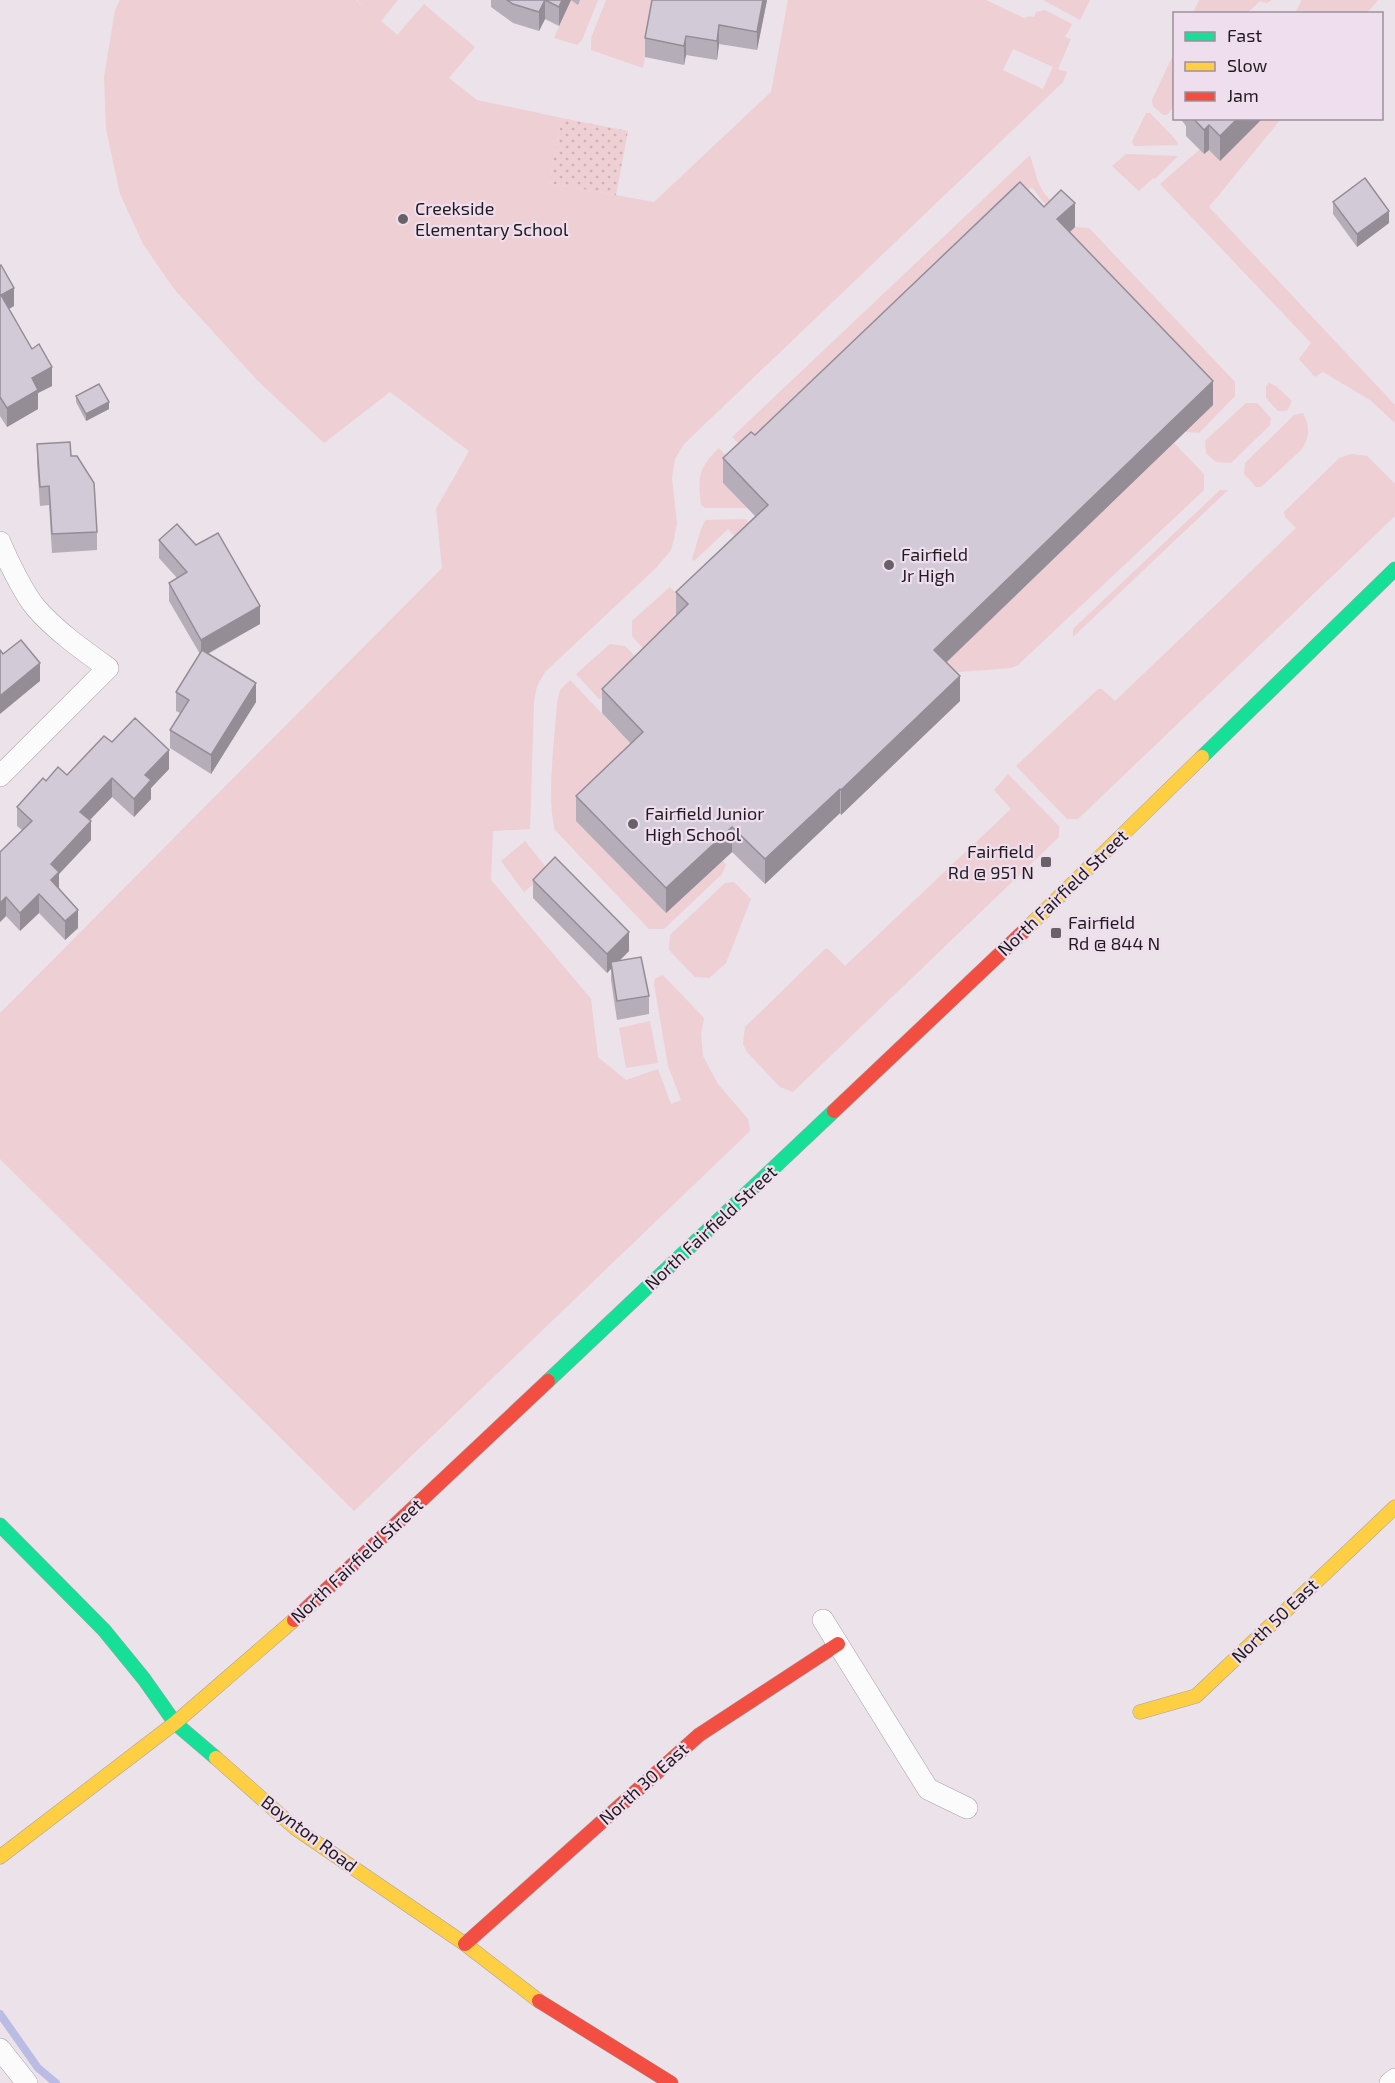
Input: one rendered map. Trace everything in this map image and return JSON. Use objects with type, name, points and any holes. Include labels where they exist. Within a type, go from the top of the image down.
[{"type":"street","points":[[0,542],[35,607],[74,644],[108,668],[0,776]]},
{"type":"street","name":"North Fairfield Street","points":[[0,1857],[175,1723],[323,1594],[1025,930],[1395,569]]},
{"type":"street","name":"North 50 East","points":[[1140,1712],[1196,1696],[1395,1507]]},
{"type":"street","name":"Boynton Road","points":[[0,1525],[104,1630],[144,1679],[175,1723],[296,1828],[465,1944],[546,2007],[671,2083]]},
{"type":"street","points":[[823,1620],[928,1789],[967,1808]]},
{"type":"street","name":"North 30 East","points":[[465,1944],[699,1735],[838,1644]]},
{"type":"street","points":[[0,2049],[27,2083]]},
{"type":"street","points":[[1390,2083],[1395,2079]]},
{"type":"shaded area","points":[[120,0],[356,0],[364,7],[357,0],[398,0],[381,21],[400,37],[398,34],[424,4],[475,47],[449,78],[477,100],[562,118],[549,183],[654,202],[771,92],[788,0],[986,0],[1024,18],[1034,17],[1036,12],[1045,10],[1072,24],[1065,37],[1071,39],[1058,69],[1067,72],[1063,82],[684,444],[675,459],[672,478],[677,523],[671,550],[656,568],[545,672],[537,686],[534,701],[530,829],[493,831],[491,880],[591,999],[598,1057],[626,1080],[658,1069],[671,1104],[681,1100],[668,1066],[654,984],[655,979],[663,975],[704,1018],[701,1034],[703,1056],[718,1084],[748,1119],[750,1129],[354,1511],[0,1159],[0,1013],[442,568],[436,509],[469,451],[390,392],[324,443],[258,381],[174,289],[143,244],[120,194],[106,129],[104,77],[115,10]],"holes":[[[1013,49],[1053,67],[1043,89],[1003,70]]]},
{"type":"shaded area","points":[[571,0],[598,0],[582,40],[577,45],[554,38]]},
{"type":"shaded area","points":[[606,0],[656,0],[643,68],[591,50],[591,38]]},
{"type":"shaded area","points":[[1043,0],[1090,0],[1080,20]]},
{"type":"shaded area","points":[[1199,0],[1272,0],[1267,3],[1260,1],[1248,12],[1193,12]]},
{"type":"shaded area","points":[[1302,0],[1378,0],[1368,12],[1296,12]]},
{"type":"shaded area","points":[[1173,55],[1173,108],[1167,115],[1163,115],[1153,106],[1152,100]]},
{"type":"shaded area","points":[[1146,113],[1150,113],[1175,139],[1177,145],[1134,146],[1132,142]]},
{"type":"shaded area","points":[[562,118],[628,131],[616,195],[549,183]]},
{"type":"shaded area","points":[[1262,120],[1280,120],[1209,207],[1395,405],[1395,423],[1370,400],[1323,372],[1315,377],[1299,359],[1311,343],[1160,184],[1199,150],[1209,150],[1220,160]]},
{"type":"shaded area","points":[[1126,154],[1178,156],[1139,191],[1112,166]]},
{"type":"shaded area","points":[[1030,155],[1038,182],[1044,193],[1062,213],[1060,215],[1043,202],[1032,187],[748,452],[732,437]]},
{"type":"shaded area","points":[[1075,227],[1089,228],[1235,382],[1235,396],[1199,433],[1185,432],[1057,244]]},
{"type":"shaded area","points":[[1269,383],[1276,386],[1292,401],[1287,411],[1278,411],[1266,398],[1266,386]]},
{"type":"shaded area","points":[[1246,403],[1257,403],[1271,418],[1270,425],[1231,463],[1216,462],[1206,453],[1205,441]]},
{"type":"shaded area","points":[[1303,413],[1308,432],[1301,450],[1261,487],[1256,487],[1244,474],[1245,463],[1294,415]]},
{"type":"shaded area","points":[[1174,443],[1204,474],[1204,490],[1018,665],[1011,668],[934,674]]},
{"type":"shaded area","points":[[719,448],[730,460],[723,483],[747,508],[705,508],[701,505],[700,480],[703,467]]},
{"type":"shaded area","points":[[1351,454],[1367,456],[1395,484],[1395,516],[1078,819],[1067,819],[1016,766],[1098,689],[1102,689],[1115,701],[1296,528],[1285,517],[1284,512],[1339,458]]},
{"type":"shaded area","points":[[1220,490],[1228,490],[1073,637],[1073,629]]},
{"type":"shaded area","points":[[746,519],[753,528],[740,542],[728,529],[694,561],[692,559],[706,520]]},
{"type":"shaded area","points":[[670,587],[688,605],[655,662],[632,636],[632,621]]},
{"type":"shaded area","points":[[610,644],[625,646],[647,669],[609,698],[599,699],[576,674]]},
{"type":"shaded area","points":[[570,680],[643,757],[726,865],[722,874],[664,929],[649,929],[555,830],[552,817],[551,785],[557,703],[560,690]]},
{"type":"shaded area","points":[[1008,774],[1059,826],[1059,837],[793,1092],[780,1087],[747,1052],[743,1044],[745,1027],[825,949],[828,949],[845,966],[1011,809],[994,790]]},
{"type":"shaded area","points":[[525,841],[549,871],[524,892],[501,861]]},
{"type":"shaded area","points":[[734,882],[751,899],[726,963],[709,978],[695,977],[669,950],[670,935],[725,883]]},
{"type":"shaded area","points":[[650,1021],[658,1063],[626,1068],[619,1028]]},
{"type":"building","points":[[507,0],[545,0],[539,12]]},
{"type":"building","points":[[545,0],[562,0],[559,7]]},
{"type":"building","points":[[652,0],[763,0],[757,32],[719,25],[717,41],[686,36],[684,46],[645,38]]},
{"type":"building","points":[[1195,120],[1236,120],[1220,136],[1209,125],[1204,130]]},
{"type":"building","points":[[1365,178],[1389,211],[1357,234],[1333,202]]},
{"type":"building","name":"Fairfield Jr High","points":[[1020,182],[1044,207],[1061,190],[1075,203],[1057,219],[1213,381],[934,650],[960,676],[841,790],[765,859],[732,827],[666,888],[576,796],[643,732],[602,689],[688,604],[676,592],[768,505],[723,458],[751,432],[755,435]]},
{"type":"building","points":[[1,265],[14,288],[1,295],[32,349],[39,344],[52,367],[32,378],[38,390],[7,408],[0,397]]},
{"type":"building","points":[[99,384],[109,402],[86,414],[76,396]]},
{"type":"building","points":[[70,442],[71,456],[77,456],[94,483],[97,532],[52,534],[49,486],[40,487],[37,444]]},
{"type":"building","points":[[177,524],[196,545],[218,533],[260,606],[201,640],[169,583],[187,572],[159,540]]},
{"type":"building","points":[[21,640],[40,663],[0,696],[0,650],[3,654]]},
{"type":"building","points":[[202,650],[256,683],[211,755],[170,730],[189,700],[176,692]]},
{"type":"building","points":[[135,718],[169,750],[145,775],[151,780],[134,799],[112,778],[80,812],[91,821],[51,864],[59,872],[51,880],[78,910],[65,921],[39,894],[20,913],[6,897],[0,903],[0,852],[32,821],[17,807],[43,778],[46,781],[58,767],[67,775],[104,736],[112,742]]},
{"type":"building","points":[[555,857],[629,932],[607,954],[533,880]]},
{"type":"building","points":[[641,957],[649,996],[617,1001],[611,962]]},
{"type":"waterway","points":[[0,2014],[38,2068],[56,2083]]},
{"type":"traffic: fast","points":[[1202,757],[1395,569]]},
{"type":"traffic: fast","points":[[548,1381],[834,1111]]},
{"type":"traffic: fast","points":[[0,1525],[104,1630],[144,1679],[175,1723],[216,1758]]},
{"type":"traffic: slow","points":[[1023,932],[1202,757]]},
{"type":"traffic: slow","points":[[1140,1712],[1196,1696],[1395,1507]]},
{"type":"traffic: slow","points":[[0,1857],[175,1723],[294,1620]]},
{"type":"traffic: slow","points":[[216,1758],[295,1828],[465,1944],[539,2001]]},
{"type":"traffic: jam","points":[[834,1111],[1023,932]]},
{"type":"traffic: jam","points":[[294,1620],[548,1381]]},
{"type":"traffic: jam","points":[[465,1944],[699,1735],[838,1644]]},
{"type":"traffic: jam","points":[[539,2001],[671,2083]]},
{"type":"place","name":"Creekside Elementary School","points":[[403,219]]},
{"type":"place","name":"Fairfield Jr High","points":[[889,565]]},
{"type":"place","name":"Fairfield Junior High School","points":[[633,824]]},
{"type":"place","name":"Fairfield Rd @ 951 N","points":[[1046,862]]},
{"type":"place","name":"Fairfield Rd @ 844 N","points":[[1056,933]]}]
